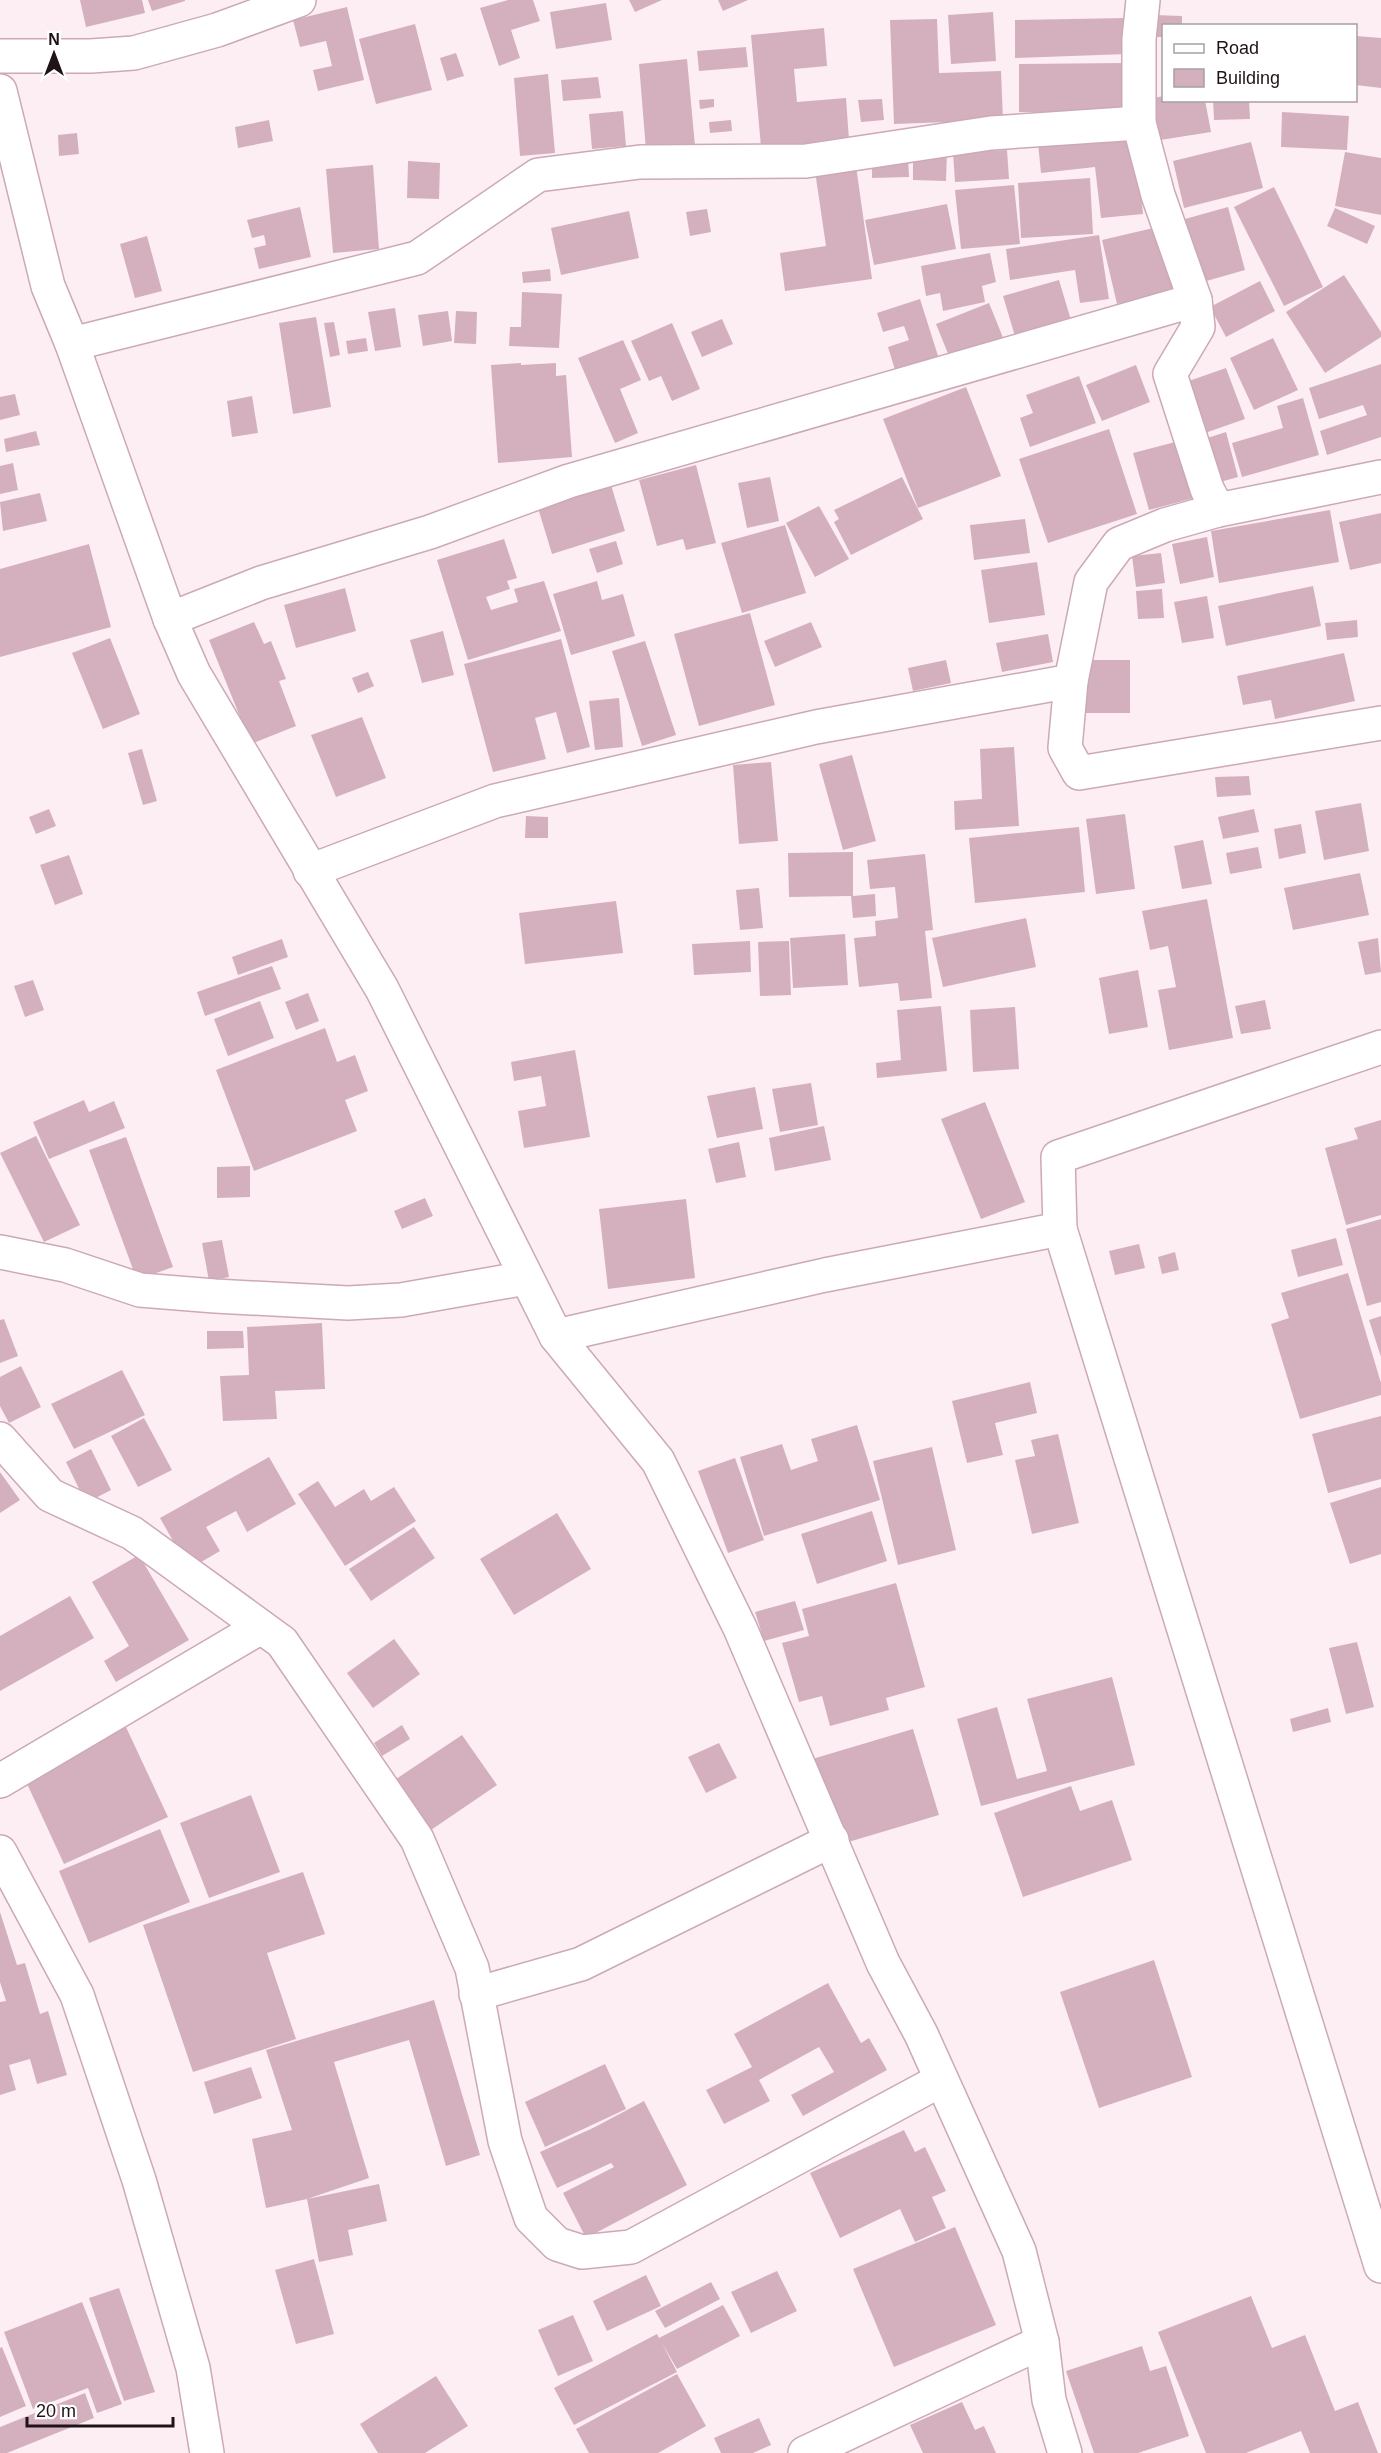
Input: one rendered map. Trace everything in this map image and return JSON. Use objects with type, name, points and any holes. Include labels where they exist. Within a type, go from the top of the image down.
[{"type":"street","points":[[0,56],[91,56],[134,53],[217,30],[299,0]]},
{"type":"street","points":[[1143,0],[1139,39],[1139,123],[1158,195],[1195,300],[1198,327],[1170,374],[1207,489],[1218,510]]},
{"type":"street","points":[[0,91],[48,286],[72,344],[170,619],[194,674],[382,989],[555,1336],[658,1461],[740,1628],[883,1963],[921,2034],[1019,2250],[1042,2342],[1049,2400],[1065,2453]]},
{"type":"street","points":[[72,344],[417,258],[538,175],[640,162],[806,161],[991,133],[1139,123]]},
{"type":"street","points":[[170,619],[261,583],[430,532],[569,481],[1195,300]]},
{"type":"street","points":[[1381,477],[1218,510],[1165,525],[1119,544],[1091,582],[1071,681],[1065,748],[1079,773],[1381,723]]},
{"type":"street","points":[[310,871],[495,801],[816,727],[1071,681]]},
{"type":"street","points":[[1381,1047],[1058,1157],[1060,1228],[1381,2266]]},
{"type":"street","points":[[555,1336],[825,1275],[1060,1228]]},
{"type":"street","points":[[0,1252],[65,1265],[140,1290],[326,1302],[401,1300],[526,1278]]},
{"type":"street","points":[[0,1439],[50,1494],[132,1533],[282,1642],[417,1839],[472,1968],[505,2141],[531,2218],[557,2244],[582,2252],[631,2247],[941,2080]]},
{"type":"street","points":[[0,1781],[261,1627]]},
{"type":"street","points":[[477,1994],[581,1964],[832,1840]]},
{"type":"street","points":[[0,1852],[77,1995],[139,2180],[193,2368],[207,2453]]},
{"type":"street","points":[[805,2453],[1042,2342]]},
{"type":"building","points":[[80,0],[142,0],[145,13],[86,27]]},
{"type":"building","points":[[148,0],[185,0],[185,1],[152,11]]},
{"type":"building","points":[[508,0],[533,0],[540,21],[511,30],[520,58],[499,66],[480,8]]},
{"type":"building","points":[[629,0],[662,0],[635,12]]},
{"type":"building","points":[[718,0],[748,0],[723,11]]},
{"type":"building","points":[[606,3],[612,40],[556,49],[550,12]]},
{"type":"building","points":[[347,7],[364,80],[318,91],[313,70],[332,66],[326,41],[300,47],[293,20]]},
{"type":"building","points":[[993,12],[996,61],[951,64],[948,15]]},
{"type":"building","points":[[1154,15],[1182,16],[1182,24],[1162,24],[1162,37],[1153,37]]},
{"type":"building","points":[[1126,18],[1127,54],[1015,58],[1015,20]]},
{"type":"building","points":[[937,19],[939,73],[1001,71],[1003,120],[894,124],[890,20]]},
{"type":"building","points":[[415,24],[432,90],[376,104],[359,39]]},
{"type":"building","points":[[824,28],[827,66],[794,69],[797,102],[846,98],[849,140],[761,147],[751,35]]},
{"type":"building","points":[[1357,36],[1381,38],[1381,88],[1357,85]]},
{"type":"building","points":[[746,47],[748,67],[699,71],[697,51]]},
{"type":"building","points":[[456,53],[464,76],[447,81],[440,58]]},
{"type":"building","points":[[687,59],[695,146],[646,150],[639,64]]},
{"type":"building","points":[[1125,63],[1125,112],[1019,112],[1019,64]]},
{"type":"building","points":[[548,74],[555,153],[520,156],[514,78]]},
{"type":"building","points":[[598,77],[601,98],[563,101],[561,80]]},
{"type":"building","points":[[1162,96],[1162,102],[1205,102],[1211,132],[1154,141],[1147,99]]},
{"type":"building","points":[[714,99],[714,107],[700,109],[699,100]]},
{"type":"building","points":[[882,99],[884,120],[861,122],[858,100]]},
{"type":"building","points":[[1213,102],[1249,102],[1250,119],[1214,120]]},
{"type":"building","points":[[623,111],[626,146],[592,149],[589,114]]},
{"type":"building","points":[[1282,112],[1349,116],[1347,150],[1281,147]]},
{"type":"building","points":[[269,120],[273,141],[238,148],[235,127]]},
{"type":"building","points":[[731,120],[732,131],[710,133],[709,122]]},
{"type":"building","points":[[77,133],[79,154],[59,156],[58,135]]},
{"type":"building","points":[[1134,133],[1143,214],[1101,218],[1095,167],[1041,173],[1038,143]]},
{"type":"building","points":[[1251,142],[1263,188],[1184,208],[1173,161]]},
{"type":"building","points":[[1007,150],[1009,179],[955,182],[953,153]]},
{"type":"building","points":[[913,151],[947,152],[946,181],[913,180]]},
{"type":"building","points":[[1345,152],[1381,158],[1381,215],[1335,206]]},
{"type":"building","points":[[908,157],[909,177],[872,178],[872,159]]},
{"type":"building","points":[[408,161],[440,163],[439,199],[407,198]]},
{"type":"building","points":[[373,165],[379,249],[333,253],[326,169]]},
{"type":"building","points":[[856,166],[872,279],[785,291],[780,253],[826,246],[815,171]]},
{"type":"building","points":[[1090,178],[1093,234],[1021,238],[1018,183]]},
{"type":"building","points":[[1014,185],[1020,244],[961,249],[955,190]]},
{"type":"building","points":[[1274,187],[1323,287],[1284,306],[1234,207]]},
{"type":"building","points":[[947,204],[956,249],[874,265],[865,220]]},
{"type":"building","points":[[300,207],[311,257],[259,269],[254,248],[266,245],[264,235],[252,238],[247,220]]},
{"type":"building","points":[[1228,207],[1245,270],[1203,282],[1185,219]]},
{"type":"building","points":[[1335,208],[1375,226],[1367,244],[1327,226]]},
{"type":"building","points":[[707,209],[711,232],[690,236],[686,212]]},
{"type":"building","points":[[629,211],[639,258],[561,275],[551,228]]},
{"type":"building","points":[[1166,225],[1181,290],[1117,304],[1102,240]]},
{"type":"building","points":[[1099,235],[1109,299],[1080,303],[1075,270],[1010,280],[1006,249]]},
{"type":"building","points":[[147,236],[162,291],[135,298],[120,244]]},
{"type":"building","points":[[990,253],[996,282],[982,286],[985,302],[943,311],[940,293],[926,296],[921,266]]},
{"type":"building","points":[[550,269],[551,281],[523,283],[522,272]]},
{"type":"building","points":[[1344,275],[1381,332],[1381,337],[1325,373],[1286,312]]},
{"type":"building","points":[[1059,280],[1073,327],[1017,343],[1003,296]]},
{"type":"building","points":[[1260,281],[1275,311],[1226,337],[1210,307]]},
{"type":"building","points":[[522,292],[562,294],[559,348],[509,346],[510,327],[521,327]]},
{"type":"building","points":[[920,299],[939,359],[896,373],[888,347],[909,340],[904,326],[883,332],[877,313]]},
{"type":"building","points":[[989,303],[1004,340],[951,361],[936,324]]},
{"type":"building","points":[[395,308],[401,347],[375,351],[368,312]]},
{"type":"building","points":[[448,311],[452,341],[423,346],[418,315]]},
{"type":"building","points":[[456,311],[477,312],[476,344],[454,343]]},
{"type":"building","points":[[316,317],[331,407],[293,414],[279,323]]},
{"type":"building","points":[[722,319],[733,344],[702,357],[691,332]]},
{"type":"building","points":[[334,322],[340,355],[330,357],[324,323]]},
{"type":"building","points":[[672,323],[700,389],[672,401],[661,376],[649,381],[631,341]]},
{"type":"building","points":[[366,338],[368,351],[348,354],[346,341]]},
{"type":"building","points":[[1273,338],[1298,390],[1254,410],[1230,358]]},
{"type":"building","points":[[623,340],[641,380],[620,389],[638,433],[615,443],[578,358]]},
{"type":"building","points":[[521,363],[521,365],[556,363],[556,376],[566,375],[572,457],[498,463],[491,365]]},
{"type":"building","points":[[1381,364],[1381,437],[1327,455],[1320,431],[1367,415],[1363,405],[1319,419],[1309,388]]},
{"type":"building","points":[[1136,365],[1150,402],[1102,421],[1086,385]]},
{"type":"building","points":[[1226,368],[1245,419],[1205,433],[1186,382]]},
{"type":"building","points":[[1079,376],[1096,423],[1030,447],[1020,418],[1033,413],[1026,395]]},
{"type":"building","points":[[966,387],[1001,476],[918,508],[883,419]]},
{"type":"building","points":[[15,394],[20,415],[0,420],[0,397]]},
{"type":"building","points":[[252,396],[258,433],[232,437],[227,401]]},
{"type":"building","points":[[1303,398],[1319,455],[1242,477],[1232,443],[1283,428],[1277,406]]},
{"type":"building","points":[[1109,429],[1137,514],[1048,543],[1019,459]]},
{"type":"building","points":[[36,431],[40,445],[6,452],[4,439]]},
{"type":"building","points":[[1226,432],[1238,477],[1213,484],[1201,440]]},
{"type":"building","points":[[1183,440],[1198,497],[1149,510],[1133,453]]},
{"type":"building","points":[[13,463],[18,490],[0,494],[0,466]]},
{"type":"building","points":[[696,465],[716,543],[686,550],[683,539],[657,546],[639,480]]},
{"type":"building","points":[[770,477],[779,521],[747,528],[738,483]]},
{"type":"building","points":[[902,477],[923,519],[851,555],[834,522],[839,519],[834,510]]},
{"type":"building","points":[[611,485],[625,531],[552,554],[538,508]]},
{"type":"building","points":[[40,493],[47,521],[3,531],[0,502]]},
{"type":"building","points":[[819,506],[849,559],[815,577],[786,523]]},
{"type":"building","points":[[1330,510],[1339,562],[1219,583],[1211,531]]},
{"type":"building","points":[[1381,513],[1381,563],[1350,570],[1339,522]]},
{"type":"building","points":[[1025,519],[1030,553],[974,560],[970,525]]},
{"type":"building","points":[[785,525],[806,593],[742,613],[721,543]]},
{"type":"building","points":[[1207,537],[1214,577],[1180,584],[1172,544]]},
{"type":"building","points":[[504,539],[517,578],[507,581],[510,589],[486,597],[491,610],[518,602],[514,589],[544,581],[561,631],[468,660],[437,560]]},
{"type":"building","points":[[616,541],[623,564],[597,573],[589,549]]},
{"type":"building","points":[[89,544],[111,627],[0,657],[0,569]]},
{"type":"building","points":[[1161,553],[1165,583],[1136,587],[1132,556]]},
{"type":"building","points":[[1037,562],[1045,615],[989,623],[981,570]]},
{"type":"building","points":[[597,581],[602,600],[623,594],[635,636],[571,655],[553,594]]},
{"type":"building","points":[[1313,586],[1321,626],[1226,646],[1218,606]]},
{"type":"building","points":[[345,588],[356,631],[296,648],[284,605]]},
{"type":"building","points":[[1162,589],[1164,618],[1138,619],[1136,591]]},
{"type":"building","points":[[1207,596],[1214,638],[1182,643],[1174,602]]},
{"type":"building","points":[[750,613],[775,705],[699,726],[674,634]]},
{"type":"building","points":[[1357,620],[1358,637],[1327,640],[1325,623]]},
{"type":"building","points":[[254,622],[264,644],[271,641],[286,679],[279,681],[296,726],[251,744],[209,640]]},
{"type":"building","points":[[811,622],[822,647],[775,667],[764,641]]},
{"type":"building","points":[[443,631],[454,675],[422,683],[410,640]]},
{"type":"building","points":[[1048,634],[1053,662],[1002,672],[996,643]]},
{"type":"building","points":[[110,638],[140,714],[103,729],[72,653]]},
{"type":"building","points":[[561,639],[590,747],[567,753],[556,712],[535,718],[546,759],[493,772],[464,664]]},
{"type":"building","points":[[645,641],[676,735],[642,746],[612,651]]},
{"type":"building","points":[[1344,653],[1355,701],[1275,719],[1271,700],[1243,705],[1237,676]]},
{"type":"building","points":[[946,660],[951,683],[913,691],[908,668]]},
{"type":"building","points":[[1083,660],[1130,660],[1130,713],[1083,713]]},
{"type":"building","points":[[368,672],[374,686],[358,693],[352,678]]},
{"type":"building","points":[[619,698],[623,747],[595,750],[589,701]]},
{"type":"building","points":[[362,717],[386,778],[336,797],[311,735]]},
{"type":"building","points":[[1014,747],[1019,826],[955,830],[954,801],[982,799],[980,749]]},
{"type":"building","points":[[142,749],[157,801],[143,805],[128,753]]},
{"type":"building","points":[[852,755],[876,841],[843,850],[819,764]]},
{"type":"building","points":[[771,762],[778,841],[739,844],[733,765]]},
{"type":"building","points":[[1249,776],[1251,795],[1217,797],[1215,777]]},
{"type":"building","points":[[1361,803],[1369,851],[1324,860],[1315,811]]},
{"type":"building","points":[[49,809],[56,826],[36,834],[29,817]]},
{"type":"building","points":[[1254,809],[1259,832],[1223,839],[1218,817]]},
{"type":"building","points":[[1125,814],[1135,889],[1096,894],[1086,819]]},
{"type":"building","points":[[526,816],[548,817],[548,838],[525,838]]},
{"type":"building","points":[[1301,824],[1306,853],[1279,859],[1274,829]]},
{"type":"building","points":[[1079,827],[1085,892],[975,903],[969,838]]},
{"type":"building","points":[[1203,840],[1212,884],[1182,889],[1174,846]]},
{"type":"building","points":[[1258,847],[1262,868],[1230,874],[1226,853]]},
{"type":"building","points":[[853,852],[853,896],[875,894],[876,916],[853,918],[851,896],[789,897],[788,853]]},
{"type":"building","points":[[925,854],[933,930],[925,931],[932,998],[900,1001],[898,983],[859,987],[854,938],[876,936],[875,921],[898,918],[895,887],[870,889],[867,860]]},
{"type":"building","points":[[69,855],[83,894],[55,905],[40,865]]},
{"type":"building","points":[[1360,873],[1369,915],[1293,930],[1284,888]]},
{"type":"building","points":[[759,888],[763,928],[740,930],[736,890]]},
{"type":"building","points":[[1207,899],[1233,1038],[1169,1050],[1158,990],[1176,987],[1168,946],[1150,950],[1142,911]]},
{"type":"building","points":[[616,901],[623,953],[525,964],[519,913]]},
{"type":"building","points":[[1026,918],[1036,967],[943,987],[932,938]]},
{"type":"building","points":[[845,934],[848,985],[793,988],[790,938]]},
{"type":"building","points":[[1378,938],[1381,972],[1365,975],[1358,942]]},
{"type":"building","points":[[282,939],[288,957],[238,975],[232,957]]},
{"type":"building","points":[[750,941],[751,972],[694,975],[692,944]]},
{"type":"building","points":[[789,941],[791,995],[760,996],[758,942]]},
{"type":"building","points":[[272,966],[281,989],[205,1016],[197,992]]},
{"type":"building","points":[[1138,970],[1148,1027],[1109,1034],[1099,978]]},
{"type":"building","points":[[33,980],[44,1010],[25,1017],[14,986]]},
{"type":"building","points":[[308,993],[319,1021],[296,1030],[285,1002]]},
{"type":"building","points":[[1265,1000],[1271,1029],[1241,1034],[1235,1006]]},
{"type":"building","points":[[260,1001],[274,1038],[228,1056],[214,1019]]},
{"type":"building","points":[[941,1006],[947,1071],[877,1078],[876,1063],[901,1060],[897,1010]]},
{"type":"building","points":[[1015,1007],[1019,1069],[973,1072],[970,1010]]},
{"type":"building","points":[[325,1028],[337,1062],[355,1055],[368,1091],[345,1100],[357,1131],[254,1171],[216,1070]]},
{"type":"building","points":[[575,1050],[590,1137],[524,1148],[518,1111],[546,1106],[541,1076],[514,1081],[511,1062]]},
{"type":"building","points":[[811,1083],[818,1125],[780,1132],[772,1089]]},
{"type":"building","points":[[755,1087],[763,1129],[717,1138],[707,1096]]},
{"type":"building","points":[[84,1100],[89,1112],[114,1101],[125,1128],[49,1159],[33,1122]]},
{"type":"building","points":[[985,1102],[1025,1202],[981,1219],[941,1119]]},
{"type":"building","points":[[1381,1120],[1381,1215],[1346,1225],[1325,1148],[1358,1139],[1354,1128]]},
{"type":"building","points":[[824,1126],[831,1160],[775,1171],[769,1138]]},
{"type":"building","points":[[36,1136],[80,1225],[44,1242],[0,1153]]},
{"type":"building","points":[[126,1137],[173,1267],[137,1280],[89,1150]]},
{"type":"building","points":[[739,1142],[746,1177],[716,1183],[708,1149]]},
{"type":"building","points":[[250,1166],[250,1197],[217,1198],[217,1167]]},
{"type":"building","points":[[425,1198],[433,1216],[402,1229],[394,1211]]},
{"type":"building","points":[[686,1199],[695,1278],[608,1289],[599,1209]]},
{"type":"building","points":[[1381,1219],[1381,1302],[1367,1306],[1346,1229]]},
{"type":"building","points":[[1336,1238],[1343,1265],[1298,1277],[1291,1250]]},
{"type":"building","points":[[222,1240],[229,1277],[209,1281],[202,1243]]},
{"type":"building","points":[[1139,1244],[1145,1268],[1115,1275],[1109,1251]]},
{"type":"building","points":[[1175,1252],[1179,1270],[1162,1274],[1158,1257]]},
{"type":"building","points":[[1348,1273],[1381,1383],[1381,1395],[1300,1419],[1271,1324],[1289,1318],[1281,1293]]},
{"type":"building","points":[[1381,1316],[1381,1357],[1369,1320]]},
{"type":"building","points":[[4,1319],[18,1356],[0,1363],[0,1320]]},
{"type":"building","points":[[322,1323],[325,1389],[275,1391],[277,1419],[223,1421],[220,1376],[249,1375],[247,1327]]},
{"type":"building","points":[[207,1331],[243,1331],[244,1348],[207,1349]]},
{"type":"building","points":[[21,1366],[41,1407],[9,1423],[0,1406],[0,1377]]},
{"type":"building","points":[[122,1370],[145,1415],[74,1449],[51,1404]]},
{"type":"building","points":[[1030,1382],[1037,1413],[995,1423],[1003,1455],[967,1463],[952,1401]]},
{"type":"building","points":[[1381,1416],[1381,1479],[1328,1493],[1312,1434]]},
{"type":"building","points":[[144,1418],[172,1470],[138,1487],[111,1436]]},
{"type":"building","points":[[857,1425],[880,1500],[764,1536],[740,1457],[782,1444],[791,1470],[818,1461],[811,1439]]},
{"type":"building","points":[[1058,1434],[1079,1523],[1032,1534],[1015,1460],[1035,1456],[1031,1440]]},
{"type":"building","points":[[932,1447],[956,1550],[898,1565],[873,1461]]},
{"type":"building","points":[[91,1449],[111,1490],[86,1503],[66,1462]]},
{"type":"building","points":[[269,1457],[296,1504],[247,1532],[236,1511],[206,1527],[220,1551],[189,1569],[160,1518]]},
{"type":"building","points":[[735,1458],[764,1540],[728,1553],[698,1471]]},
{"type":"building","points":[[0,1472],[20,1500],[0,1513]]},
{"type":"building","points":[[318,1481],[335,1507],[364,1489],[371,1501],[394,1487],[416,1521],[345,1566],[298,1494]]},
{"type":"building","points":[[1381,1487],[1381,1554],[1350,1564],[1330,1503]]},
{"type":"building","points":[[872,1511],[887,1561],[817,1584],[801,1534]]},
{"type":"building","points":[[557,1513],[591,1569],[514,1615],[480,1559]]},
{"type":"building","points":[[414,1527],[435,1558],[371,1601],[349,1569]]},
{"type":"building","points":[[139,1555],[189,1640],[116,1682],[104,1661],[129,1646],[92,1582]]},
{"type":"building","points":[[896,1583],[925,1687],[886,1698],[889,1710],[830,1726],[822,1696],[799,1702],[782,1643],[809,1636],[802,1609]]},
{"type":"building","points":[[70,1596],[94,1638],[0,1691],[0,1636]]},
{"type":"building","points":[[795,1601],[804,1630],[764,1641],[755,1612]]},
{"type":"building","points":[[394,1639],[420,1674],[373,1708],[347,1673]]},
{"type":"building","points":[[1357,1642],[1374,1707],[1346,1714],[1329,1648]]},
{"type":"building","points":[[1112,1677],[1135,1765],[981,1806],[957,1719],[997,1707],[1017,1779],[1047,1771],[1027,1699]]},
{"type":"building","points":[[1328,1708],[1331,1722],[1293,1732],[1290,1719]]},
{"type":"building","points":[[402,1725],[410,1739],[382,1756],[374,1743]]},
{"type":"building","points":[[126,1727],[168,1817],[64,1864],[23,1775]]},
{"type":"building","points":[[913,1729],[939,1815],[835,1846],[809,1760]]},
{"type":"building","points":[[462,1735],[497,1785],[428,1832],[393,1781]]},
{"type":"building","points":[[719,1743],[737,1778],[706,1793],[688,1757]]},
{"type":"building","points":[[1071,1786],[1080,1811],[1112,1800],[1132,1860],[1023,1897],[994,1813]]},
{"type":"building","points":[[251,1795],[280,1872],[209,1898],[180,1823]]},
{"type":"building","points":[[160,1829],[190,1902],[89,1943],[59,1871]]},
{"type":"building","points":[[303,1872],[325,1934],[267,1953],[296,2039],[193,2072],[143,1925]]},
{"type":"building","points":[[0,1912],[17,1965],[25,1963],[40,2014],[48,2011],[67,2075],[37,2084],[30,2059],[9,2065],[16,2090],[0,2095],[0,2002],[6,2001],[0,1982]]},
{"type":"building","points":[[1154,1960],[1192,2077],[1099,2108],[1060,1992]]},
{"type":"building","points":[[828,1983],[861,2043],[869,2038],[887,2070],[803,2116],[791,2095],[834,2072],[819,2047],[759,2080],[770,2101],[724,2124],[706,2090],[752,2067],[734,2034]]},
{"type":"building","points":[[434,2000],[480,2155],[446,2166],[409,2040],[334,2062],[369,2178],[307,2199],[266,2208],[252,2139],[292,2130],[266,2050]]},
{"type":"building","points":[[605,2064],[626,2109],[545,2147],[525,2102]]},
{"type":"building","points":[[251,2067],[262,2098],[214,2114],[204,2082]]},
{"type":"building","points":[[644,2101],[687,2185],[586,2238],[563,2193],[614,2167],[611,2163],[557,2188],[540,2152]]},
{"type":"building","points":[[904,2130],[915,2152],[925,2147],[946,2191],[932,2197],[946,2228],[915,2242],[900,2209],[840,2238],[810,2173]]},
{"type":"building","points":[[379,2184],[387,2221],[348,2230],[353,2255],[319,2262],[307,2199]]},
{"type":"building","points":[[955,2227],[996,2325],[894,2367],[853,2269]]},
{"type":"building","points":[[314,2259],[334,2334],[296,2344],[275,2270]]},
{"type":"building","points":[[777,2271],[797,2311],[751,2333],[731,2292]]},
{"type":"building","points":[[646,2275],[661,2306],[607,2331],[593,2301]]},
{"type":"building","points":[[711,2282],[720,2299],[665,2328],[655,2311]]},
{"type":"building","points":[[119,2288],[155,2392],[124,2401],[89,2298]]},
{"type":"building","points":[[1251,2296],[1272,2348],[1305,2335],[1335,2411],[1358,2402],[1378,2453],[1310,2453],[1301,2431],[1246,2453],[1206,2453],[1158,2332]]},
{"type":"building","points":[[82,2302],[122,2404],[97,2413],[88,2388],[33,2409],[4,2332]]},
{"type":"building","points":[[723,2305],[740,2336],[677,2369],[662,2343],[677,2372],[574,2425],[554,2388],[657,2334],[659,2338]]},
{"type":"building","points":[[573,2315],[593,2361],[558,2376],[538,2330]]},
{"type":"building","points":[[1142,2346],[1150,2371],[1166,2366],[1189,2436],[1138,2453],[1094,2453],[1066,2371]]},
{"type":"building","points":[[2,2347],[26,2406],[0,2417],[0,2348]]},
{"type":"building","points":[[677,2374],[706,2426],[658,2453],[589,2453],[576,2429]]},
{"type":"building","points":[[436,2376],[468,2426],[425,2453],[378,2453],[360,2424]]},
{"type":"building","points":[[85,2393],[94,2418],[7,2453],[0,2453],[0,2427]]},
{"type":"building","points":[[962,2402],[975,2430],[984,2426],[996,2453],[923,2453],[910,2425]]},
{"type":"building","points":[[759,2418],[771,2445],[753,2453],[721,2453],[714,2438]]}]
